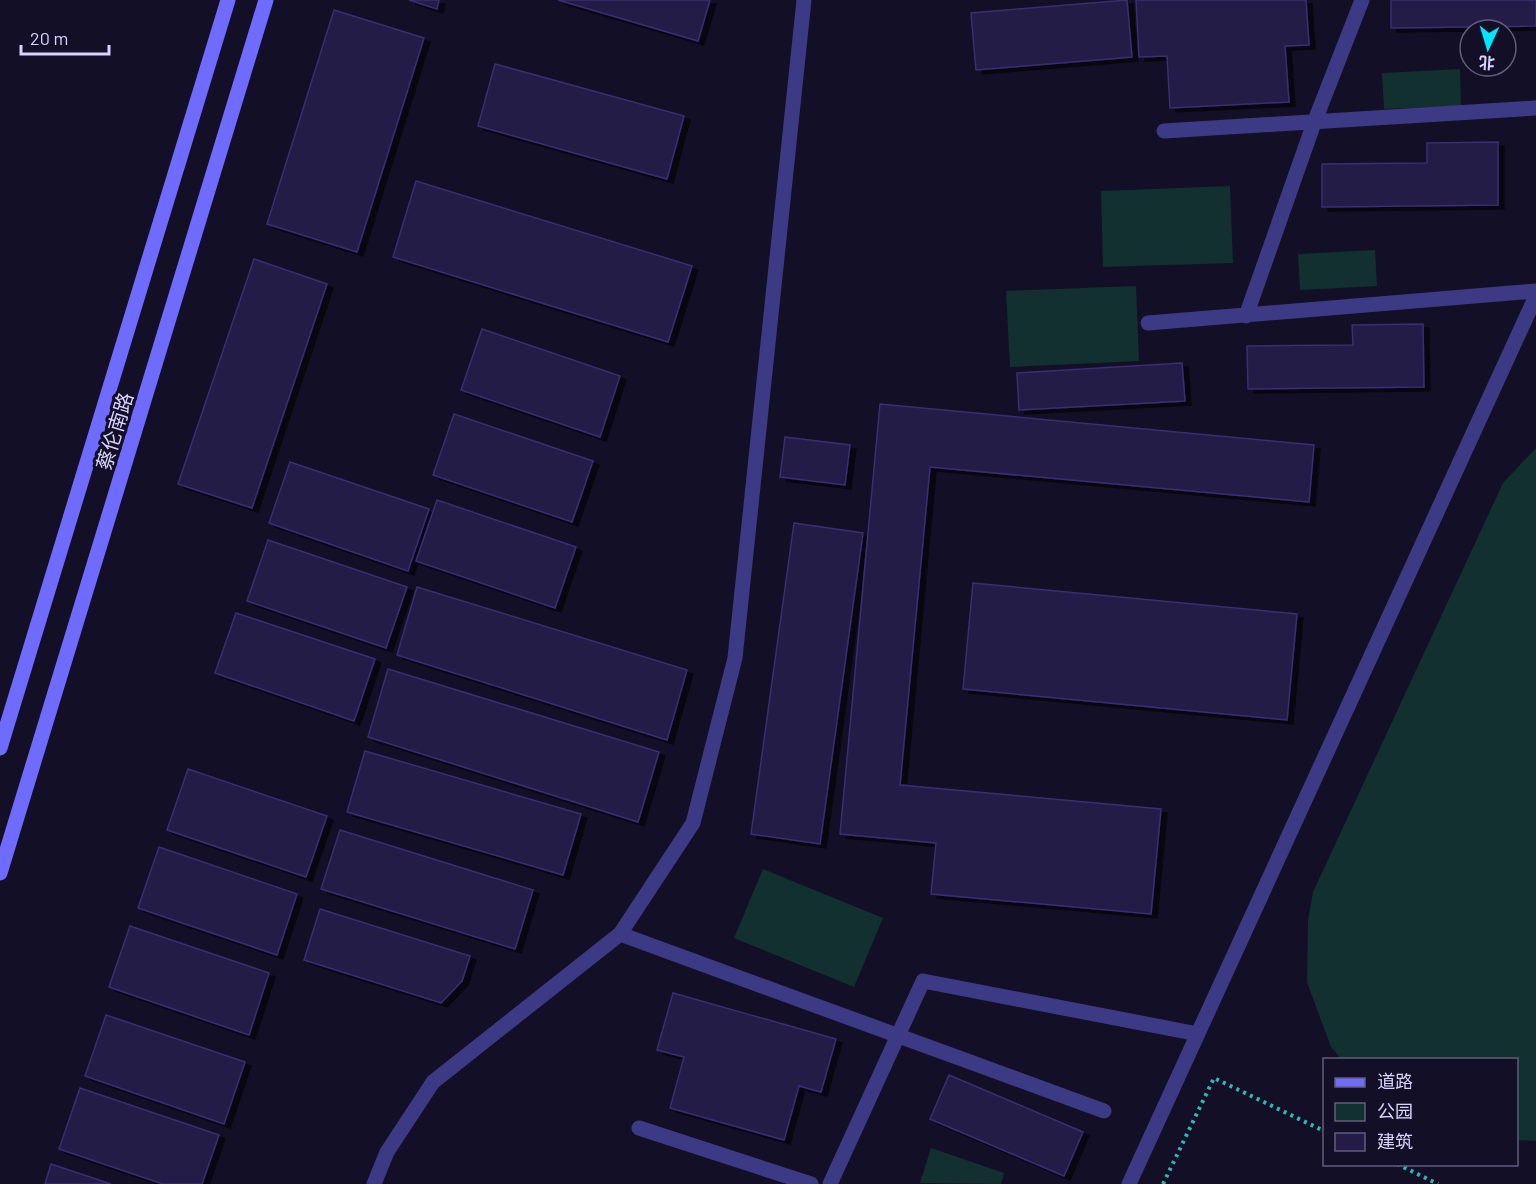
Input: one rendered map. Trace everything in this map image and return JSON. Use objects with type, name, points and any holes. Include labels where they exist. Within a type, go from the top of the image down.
[{"type":"main road","name":"蔡伦南路","points":[[0,748],[228,0]]},
{"type":"main road","name":"蔡伦南路","points":[[0,873],[266,0]]},
{"type":"street","points":[[374,1184],[387,1152],[433,1083],[620,934],[693,823],[735,658],[804,0]]},
{"type":"street","points":[[1246,316],[1314,123],[1362,0]]},
{"type":"street","points":[[1164,130],[1314,123],[1536,108]]},
{"type":"street","points":[[1129,1184],[1536,294],[1148,323]]},
{"type":"street","points":[[620,934],[1104,1111]]},
{"type":"street","points":[[830,1184],[923,981],[1198,1034]]},
{"type":"street","points":[[639,1128],[811,1184]]},
{"type":"path","points":[[1163,1184],[1214,1078],[1323,1131]]},
{"type":"path","points":[[1401,1166],[1438,1184]]},
{"type":"green space","points":[[1458,69],[1461,106],[1384,109],[1382,73]]},
{"type":"green space","points":[[1230,186],[1233,263],[1103,267],[1101,191]]},
{"type":"green space","points":[[1375,250],[1377,286],[1300,290],[1298,254]]},
{"type":"green space","points":[[1136,286],[1139,361],[1010,367],[1006,291]]},
{"type":"green space","points":[[1536,448],[1536,1141],[1518,1140],[1518,1058],[1340,1058],[1331,1047],[1307,982],[1308,921],[1313,892],[1503,483]]},
{"type":"green space","points":[[763,869],[883,918],[854,987],[734,938]]},
{"type":"green space","points":[[931,1148],[1004,1173],[1001,1184],[920,1183]]},
{"type":"building","points":[[409,0],[439,0],[437,9]]},
{"type":"building","points":[[558,0],[710,0],[698,41]]},
{"type":"building","points":[[1127,0],[1132,57],[976,70],[971,13]]},
{"type":"building","points":[[1136,0],[1306,0],[1309,45],[1285,46],[1289,102],[1170,108],[1167,56],[1139,57]]},
{"type":"building","points":[[1391,0],[1536,0],[1536,26],[1518,26],[1518,18],[1458,18],[1458,27],[1391,28]]},
{"type":"building","points":[[334,10],[424,38],[357,252],[267,224]]},
{"type":"building","points":[[495,64],[684,116],[667,179],[478,126]]},
{"type":"building","points":[[1498,142],[1498,205],[1322,207],[1322,164],[1427,163],[1427,143]]},
{"type":"building","points":[[416,181],[692,266],[668,342],[393,257]]},
{"type":"building","points":[[254,259],[327,284],[252,508],[178,484]]},
{"type":"building","points":[[1423,324],[1424,387],[1248,389],[1247,346],[1353,345],[1352,325]]},
{"type":"building","points":[[482,329],[620,376],[600,437],[461,390]]},
{"type":"building","points":[[1182,363],[1185,401],[1019,410],[1017,373]]},
{"type":"building","points":[[880,404],[1314,445],[1309,502],[930,467],[900,785],[1161,809],[1151,914],[931,894],[936,843],[840,834]]},
{"type":"building","points":[[454,414],[593,461],[572,522],[433,475]]},
{"type":"building","points":[[785,437],[850,445],[845,485],[780,477]]},
{"type":"building","points":[[290,462],[429,509],[408,571],[269,523]]},
{"type":"building","points":[[437,500],[576,547],[555,608],[416,561]]},
{"type":"building","points":[[794,523],[863,533],[820,844],[751,834]]},
{"type":"building","points":[[268,540],[407,587],[386,648],[247,601]]},
{"type":"building","points":[[973,583],[1297,614],[1287,720],[963,689]]},
{"type":"building","points":[[417,587],[687,670],[667,740],[397,655]]},
{"type":"building","points":[[236,613],[375,659],[354,721],[215,673]]},
{"type":"building","points":[[388,669],[659,752],[638,822],[368,737]]},
{"type":"building","points":[[365,751],[581,814],[563,875],[347,812]]},
{"type":"building","points":[[188,769],[327,816],[306,877],[167,830]]},
{"type":"building","points":[[340,830],[533,890],[515,949],[321,889]]},
{"type":"building","points":[[159,847],[297,894],[277,955],[138,908]]},
{"type":"building","points":[[320,909],[470,956],[462,981],[441,1003],[304,960]]},
{"type":"building","points":[[130,926],[269,973],[249,1035],[109,987]]},
{"type":"building","points":[[673,993],[836,1039],[821,1092],[799,1086],[784,1140],[670,1108],[684,1057],[657,1050]]},
{"type":"building","points":[[106,1015],[245,1062],[224,1124],[85,1076]]},
{"type":"building","points":[[949,1075],[1083,1132],[1064,1176],[930,1119]]},
{"type":"building","points":[[80,1088],[219,1135],[202,1184],[163,1184],[59,1149]]},
{"type":"building","points":[[51,1164],[111,1184],[45,1184]]}]
